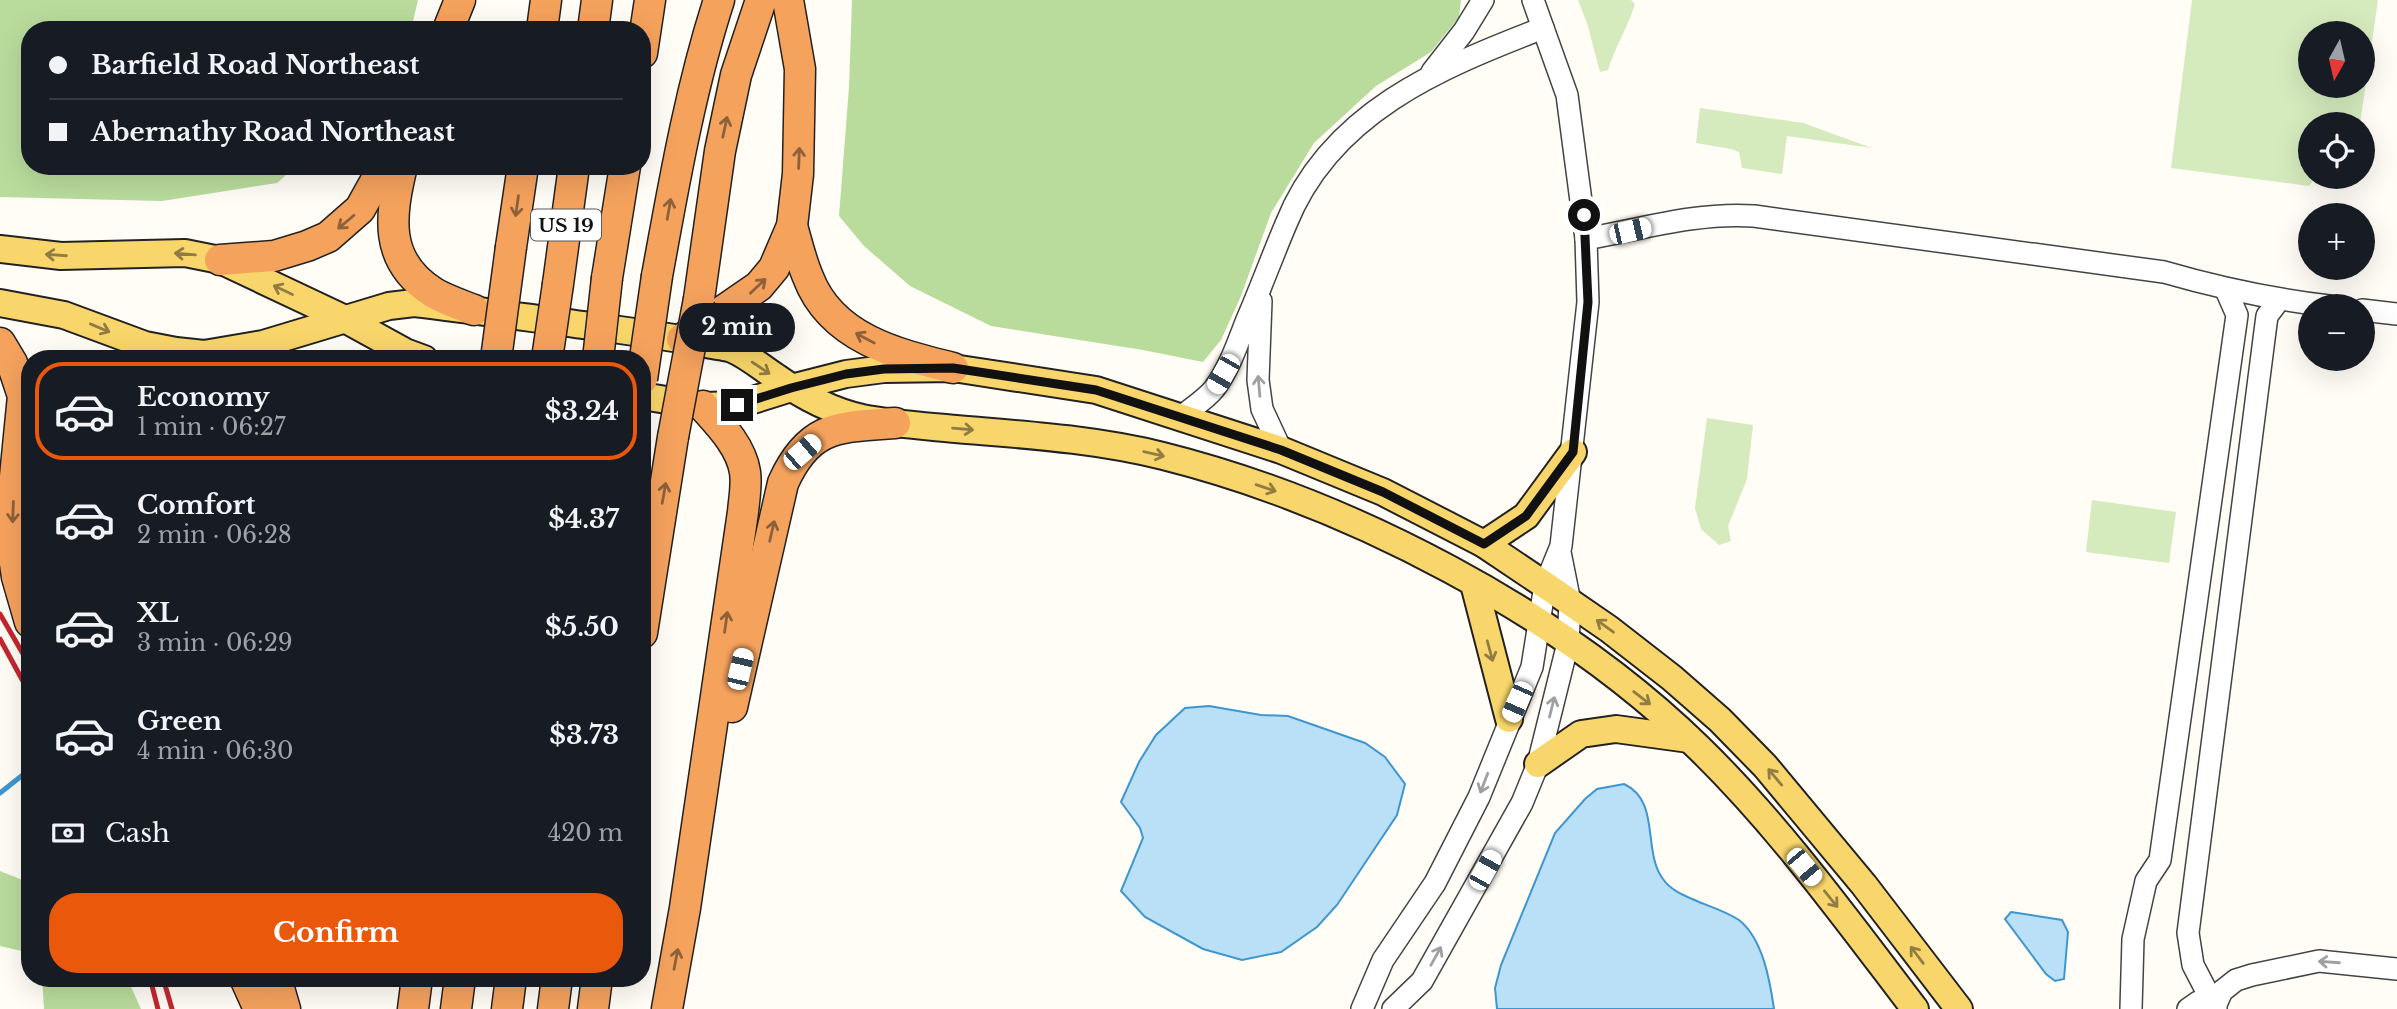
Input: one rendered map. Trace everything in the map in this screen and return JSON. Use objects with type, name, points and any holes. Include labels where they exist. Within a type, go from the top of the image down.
[{"type":"highway","points":[[452,21],[460,0]]},
{"type":"highway","points":[[543,21],[546,0]]},
{"type":"highway","points":[[594,21],[597,0]]},
{"type":"highway","points":[[647,21],[650,0]]},
{"type":"highway","points":[[646,350],[657,276],[687,118],[702,52],[719,0]]},
{"type":"highway","points":[[651,576],[699,299],[720,151],[736,75],[761,0]]},
{"type":"highway","points":[[682,339],[759,286],[774,268],[792,226],[798,174],[800,69],[788,0]]},
{"type":"highway","points":[[220,260],[274,256],[328,237],[360,209],[379,175]]},
{"type":"highway","points":[[400,175],[392,221],[400,256],[415,277],[434,293],[474,310]]},
{"type":"highway","name":"US 19","points":[[497,350],[522,175]]},
{"type":"highway","name":"US 19","points":[[548,350],[573,175]]},
{"type":"highway","points":[[599,350],[624,175]]},
{"type":"highway","points":[[792,226],[808,279],[821,302],[837,321],[861,337],[898,354],[953,368]]},
{"type":"highway","points":[[0,343],[12,363],[21,390]]},
{"type":"highway","points":[[667,1009],[685,908],[743,512],[745,472],[734,444],[703,406]]},
{"type":"highway","points":[[21,416],[12,507],[12,542],[21,591]]},
{"type":"highway","points":[[685,908],[783,483],[790,467],[802,452],[830,430],[895,423]]},
{"type":"highway","points":[[250,987],[259,1009]]},
{"type":"highway","points":[[279,987],[285,1009]]},
{"type":"highway","points":[[413,1009],[416,987]]},
{"type":"highway","points":[[456,1009],[459,987]]},
{"type":"highway","points":[[506,1009],[510,987]]},
{"type":"highway","points":[[553,1009],[556,987]]},
{"type":"highway","points":[[593,1009],[596,987]]},
{"type":"main road","points":[[0,249],[61,256],[185,253],[220,260],[345,319],[401,350]]},
{"type":"main road","points":[[0,303],[64,315],[145,345],[171,350]]},
{"type":"main road","points":[[228,350],[263,344],[389,306],[414,303],[682,339],[733,349],[791,388],[857,417],[1107,443],[1228,475],[1317,506],[1364,526],[1474,584],[1568,643],[1650,704],[1739,789],[1836,906],[1915,1009]]},
{"type":"main road","points":[[651,397],[703,406],[737,405],[846,374],[884,369],[953,368],[1096,390],[1281,450],[1383,492],[1484,544],[1545,585],[1672,678],[1720,720],[1765,765],[1864,885],[1959,1009]]},
{"type":"main road","points":[[1484,544],[1526,516],[1573,452]]},
{"type":"main road","points":[[1474,584],[1509,719]]},
{"type":"main road","points":[[1538,764],[1581,734],[1616,729],[1689,739]]},
{"type":"street","points":[[1430,76],[1464,31],[1483,0]]},
{"type":"street","points":[[1362,1009],[1383,960],[1435,883],[1472,809],[1532,667],[1545,585],[1560,552],[1588,302],[1586,239],[1567,95],[1533,0]]},
{"type":"street","points":[[1182,416],[1213,391],[1231,361],[1303,188],[1346,134],[1374,111],[1430,76],[1476,54],[1543,28]]},
{"type":"street","points":[[1586,239],[1676,220],[1724,214],[1754,216],[2164,272],[2226,290],[2298,302]]},
{"type":"street","points":[[1261,285],[1258,380],[1262,410],[1281,450]]},
{"type":"street","points":[[2131,1009],[2133,940],[2146,881],[2160,860],[2237,315],[2226,290]]},
{"type":"street","points":[[2215,1008],[2193,965],[2188,933],[2267,316],[2279,300]]},
{"type":"street","points":[[2375,311],[2397,314]]},
{"type":"street","points":[[1393,1009],[1422,981],[1522,803],[1538,764],[1568,643],[1570,602],[1560,552]]},
{"type":"street","points":[[2215,1008],[2221,991],[2236,980],[2252,975],[2319,961],[2397,969]]},
{"type":"street","points":[[2188,1009],[2198,1002],[2215,1008]]},
{"type":"green space","points":[[0,0],[418,0],[413,21],[21,21],[21,175],[286,175],[277,183],[162,201],[0,197]]},
{"type":"green space","points":[[852,0],[1461,0],[1459,17],[1431,52],[1376,86],[1314,143],[1271,213],[1241,296],[1221,340],[1203,362],[991,326],[910,286],[864,246],[839,216],[849,87]]},
{"type":"green space","points":[[1578,0],[1631,0],[1635,4],[1608,70],[1600,72]]},
{"type":"green space","points":[[2192,0],[2378,0],[2375,21],[2298,21],[2298,98],[2364,98],[2362,112],[2298,112],[2298,185],[2171,168]]},
{"type":"green space","points":[[1700,108],[1803,123],[1872,148],[1787,136],[1782,174],[1742,168],[1739,152],[1696,143]]},
{"type":"green space","points":[[1707,418],[1753,425],[1747,479],[1728,526],[1731,541],[1719,545],[1701,529],[1695,508]]},
{"type":"green space","points":[[2092,500],[2176,512],[2169,563],[2086,552]]},
{"type":"green space","points":[[0,871],[21,879],[21,951],[0,946]]},
{"type":"green space","points":[[43,987],[131,987],[141,1009],[44,1009]]},
{"type":"water","points":[[1209,706],[1261,715],[1288,716],[1365,743],[1385,757],[1405,784],[1397,815],[1337,905],[1317,927],[1281,952],[1242,960],[1203,949],[1145,917],[1121,891],[1143,838],[1140,828],[1121,802],[1139,762],[1156,735],[1185,708]]},
{"type":"water","points":[[1624,784],[1643,802],[1653,855],[1666,883],[1674,890],[1739,920],[1754,938],[1760,949],[1774,1009],[1497,1009],[1495,988],[1501,965],[1555,833],[1597,789]]},
{"type":"water","points":[[2011,912],[2062,920],[2068,932],[2064,979],[2055,981],[2046,974],[2005,919]]},
{"type":"waterway","points":[[0,793],[21,776]]},
{"type":"railway","points":[[0,614],[21,650]]},
{"type":"railway","points":[[0,639],[21,678]]},
{"type":"railway","points":[[152,987],[158,1009]]},
{"type":"railway","points":[[166,987],[172,1009]]},
{"type":"route","points":[[737,405],[846,374],[884,369],[953,368],[1096,390],[1281,450],[1383,492],[1484,544],[1526,516],[1573,452],[1588,302],[1584,215]]}]
